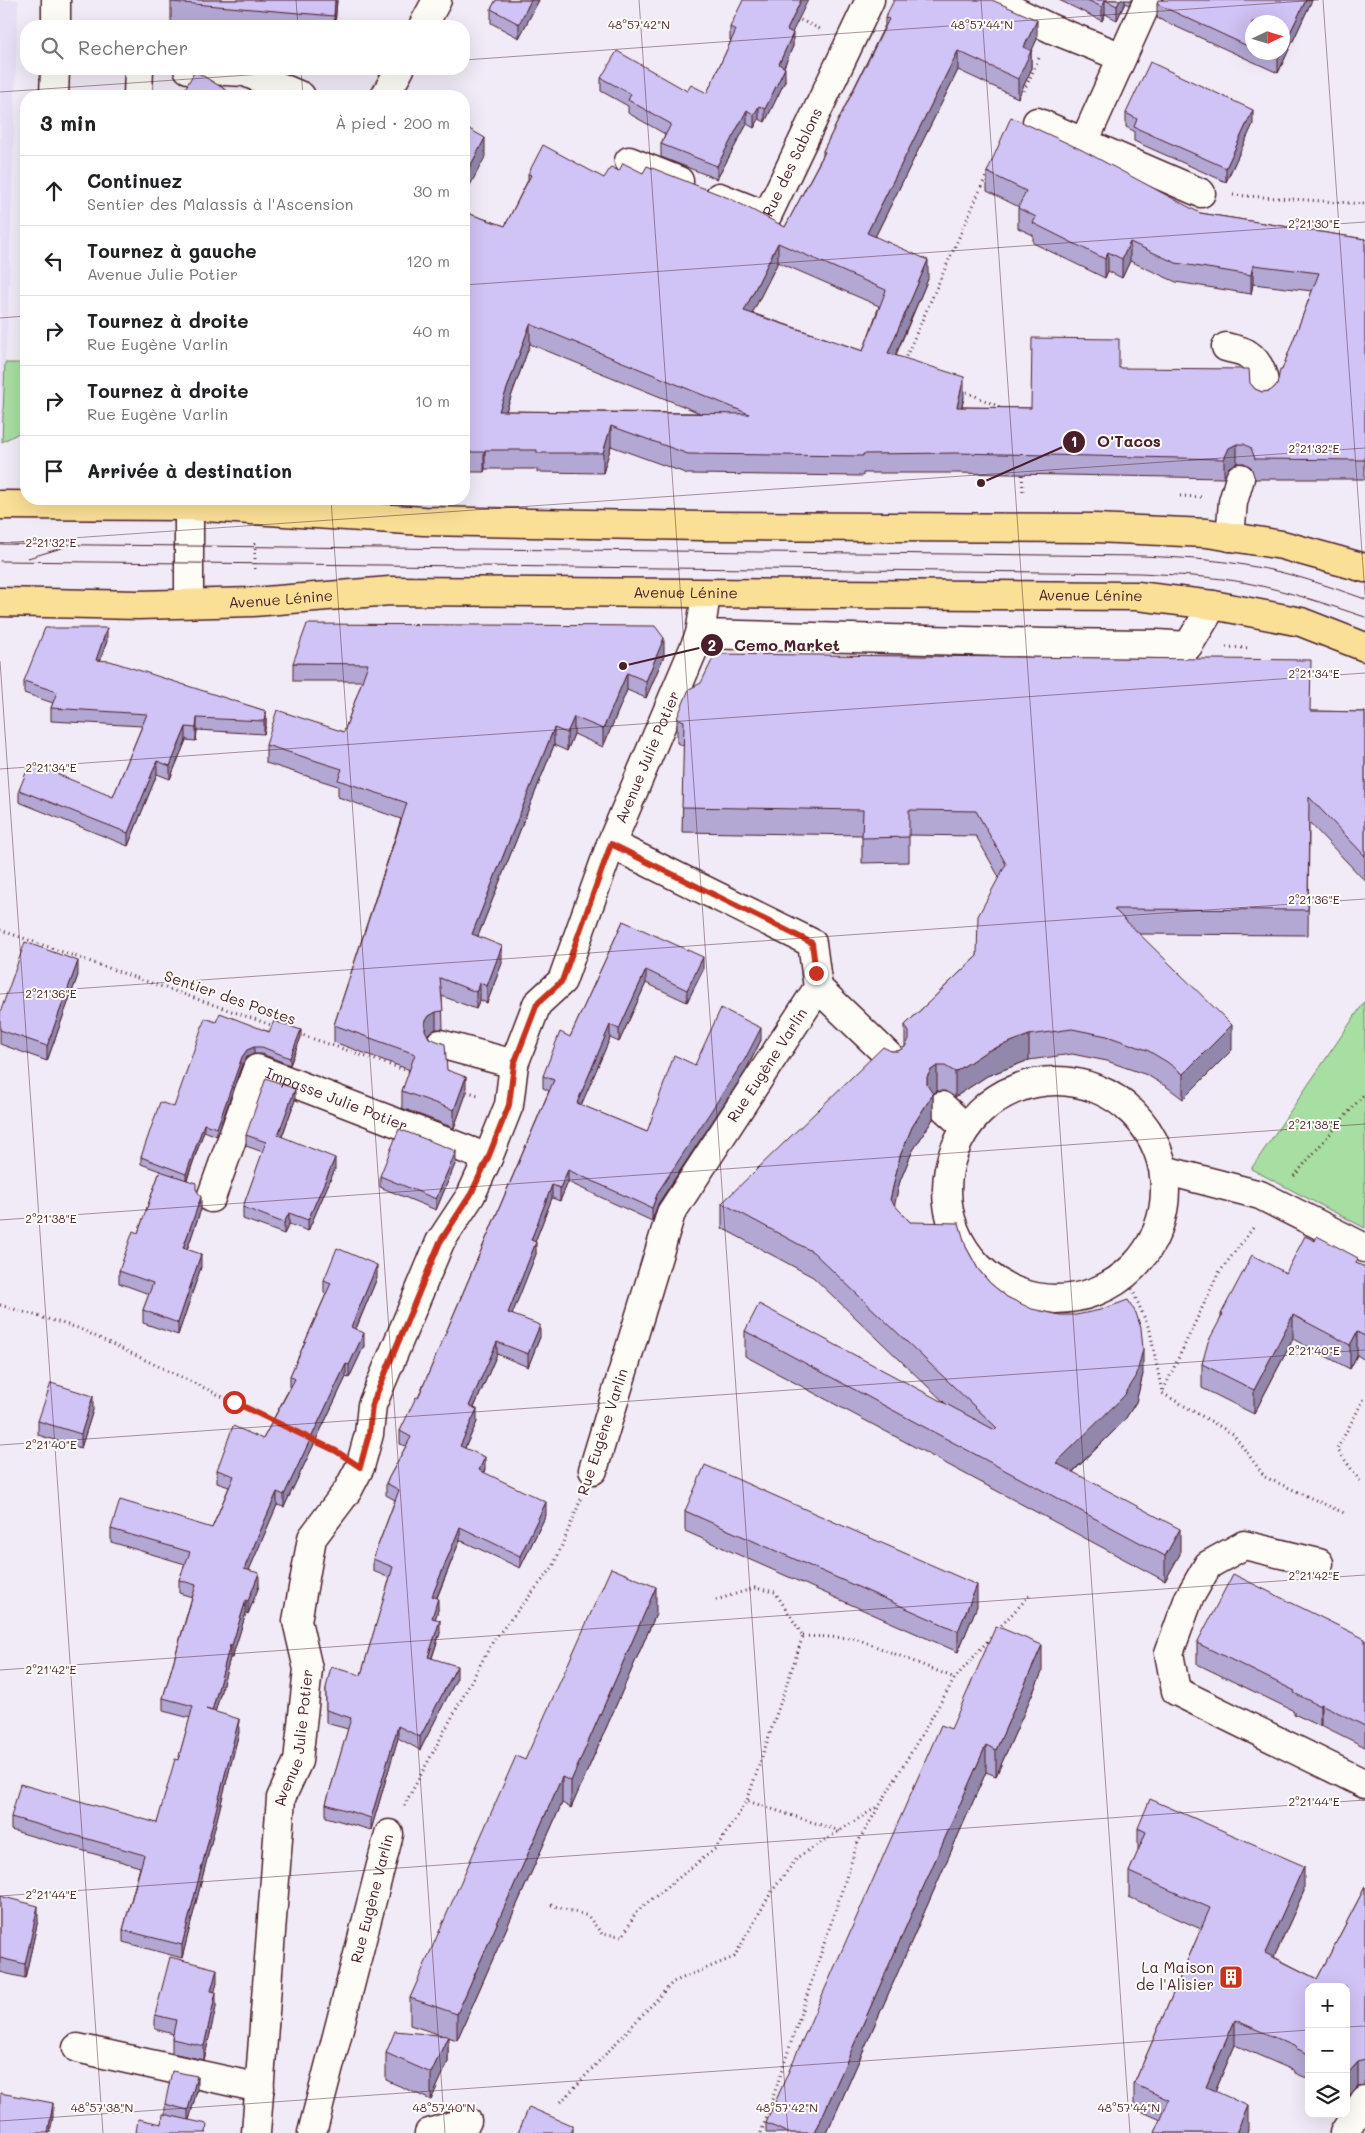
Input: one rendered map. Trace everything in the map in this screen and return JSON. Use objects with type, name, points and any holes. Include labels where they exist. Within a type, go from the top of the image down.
[{"type":"main road","points":[[0,505],[20,505]]},
{"type":"main road","points":[[214,505],[255,510],[424,521],[703,526],[1096,528],[1207,533],[1282,545],[1365,568]]},
{"type":"main road","name":"Avenue Lénine","points":[[0,602],[138,605],[253,602],[390,591],[706,595],[1137,596],[1213,605],[1301,622],[1365,647]]},
{"type":"street","points":[[56,0],[56,20]]},
{"type":"street","points":[[426,20],[437,0]]},
{"type":"street","name":"Rue des Sablons","points":[[628,161],[767,216],[870,0]]},
{"type":"street","points":[[992,0],[1052,28],[1122,56]]},
{"type":"street","points":[[1084,142],[1148,0]]},
{"type":"street","points":[[54,75],[54,90]]},
{"type":"street","points":[[138,90],[139,75]]},
{"type":"street","points":[[252,75],[287,90]]},
{"type":"street","points":[[388,90],[397,75]]},
{"type":"street","points":[[1038,122],[1202,193]]},
{"type":"street","points":[[1226,347],[1246,353],[1261,371],[1265,384],[1264,396]]},
{"type":"street","points":[[1230,537],[1233,502],[1240,478]]},
{"type":"street","points":[[189,505],[189,603]]},
{"type":"street","name":"Avenue Julie Potier","points":[[256,2133],[281,1798],[298,1761],[308,1669],[297,1621],[312,1538],[348,1490],[360,1467],[369,1434],[372,1405],[379,1387],[440,1242],[471,1194],[488,1158],[509,1105],[514,1064],[537,1004],[562,981],[611,844],[700,634],[706,595]]},
{"type":"street","points":[[700,634],[1188,646],[1213,605]]},
{"type":"street","points":[[611,844],[812,943],[818,988],[894,1061]]},
{"type":"street","name":"Rue Eugène Varlin","points":[[593,1470],[671,1213],[818,988]]},
{"type":"street","points":[[440,1044],[514,1064]]},
{"type":"street","name":"Impasse Julie Potier","points":[[211,1198],[257,1070],[488,1158]]},
{"type":"street","points":[[1061,1079],[1097,1087],[1128,1107],[1152,1136],[1164,1170],[1165,1199],[1159,1228],[1146,1253],[1126,1274],[1096,1292],[1062,1300],[1027,1296],[995,1282],[970,1258],[953,1228],[946,1193],[950,1158],[965,1127],[991,1100],[1024,1084],[1061,1079]]},
{"type":"street","points":[[942,1106],[965,1127]]},
{"type":"street","points":[[1164,1170],[1267,1198],[1365,1248]]},
{"type":"street","points":[[1319,1563],[1244,1545],[1208,1565],[1189,1598],[1169,1653],[1176,1691],[1365,1784]]},
{"type":"street","name":"Rue Eugène Varlin","points":[[312,2133],[389,1834]]},
{"type":"street","points":[[77,2048],[260,2088]]},
{"type":"street","points":[[1344,2133],[1365,2100]]},
{"type":"street","points":[[429,2133],[467,2121]]},
{"type":"path","points":[[787,15],[849,41]]},
{"type":"path","points":[[1024,92],[1052,28]]},
{"type":"path","points":[[904,361],[992,164]]},
{"type":"path","points":[[1202,193],[1365,204]]},
{"type":"path","points":[[957,388],[1010,411]]},
{"type":"path","points":[[1021,464],[1023,527]]},
{"type":"path","points":[[253,602],[255,510]]},
{"type":"path","points":[[1188,646],[1260,649]]},
{"type":"path","name":"Sentier des Postes","points":[[0,930],[279,1028]]},
{"type":"path","name":"Sentier des Postes","points":[[298,1034],[417,1074]]},
{"type":"path","points":[[454,1087],[509,1105]]},
{"type":"path","points":[[1162,1392],[1218,1274],[1267,1198],[1303,1164],[1365,1093]]},
{"type":"path","points":[[1126,1274],[1150,1331],[1162,1392],[1233,1434],[1265,1478],[1344,1513]]},
{"type":"path","points":[[0,1305],[78,1328],[283,1425]]},
{"type":"path","points":[[1360,1481],[1337,1449],[1365,1397]]},
{"type":"path","points":[[309,1438],[336,1451],[360,1467]]},
{"type":"path","name":"Rue Eugène Varlin","points":[[389,1834],[493,1641],[553,1567],[593,1470]]},
{"type":"path","points":[[716,1600],[755,1588],[775,1592],[803,1636]]},
{"type":"path","points":[[761,2133],[858,1842],[955,1678],[1030,1594]]},
{"type":"path","points":[[803,1636],[855,1638],[955,1678]]},
{"type":"path","points":[[551,1905],[588,1916],[602,1934],[623,1936],[636,1912],[716,1848],[747,1801],[803,1636]]},
{"type":"path","points":[[747,1801],[840,1831]]},
{"type":"path","points":[[562,2102],[673,1982],[734,1957],[772,1891],[798,1857],[878,1806]]},
{"type":"shaded area","points":[[0,0],[18,0],[9,281],[1,447]]},
{"type":"green space","points":[[5,363],[20,363],[20,432],[2,442]]},
{"type":"green space","points":[[1365,1001],[1365,1228],[1251,1169]]},
{"type":"building","points":[[171,0],[335,0],[334,16],[171,2]]},
{"type":"building","points":[[496,0],[531,0],[519,24],[491,9]]},
{"type":"building","points":[[743,0],[801,0],[787,30],[793,33],[779,64],[785,68],[765,109],[759,106],[754,115],[747,110],[717,166],[661,144],[671,124],[628,100],[631,94],[601,78],[617,51],[687,91],[691,85],[707,93],[736,30],[730,27]]},
{"type":"building","points":[[894,0],[992,0],[1037,20],[1024,47],[1031,51],[1018,79],[958,51],[867,233],[928,260],[888,353],[964,377],[957,407],[1031,408],[1032,338],[1119,339],[1119,368],[1249,369],[1250,383],[1255,389],[1262,392],[1270,391],[1277,385],[1280,370],[1282,370],[1319,273],[1253,265],[1251,275],[1176,263],[1130,242],[1122,259],[1108,252],[1105,259],[1033,223],[1036,217],[1018,208],[1026,191],[987,172],[1011,117],[1082,150],[1200,213],[1365,239],[1365,460],[1255,459],[1251,448],[1244,444],[1237,444],[1229,448],[1224,459],[957,453],[863,454],[863,456],[688,454],[611,426],[603,453],[537,453],[537,450],[485,450],[484,452],[470,452],[470,214],[505,226],[531,175],[528,174],[543,145],[604,178],[611,167],[619,171],[623,163],[643,173],[647,166],[731,199],[785,227],[825,152],[823,151],[889,19],[885,18]],"holes":[[[778,243],[886,290],[863,351],[744,311]],[[530,324],[749,414],[499,411]]]},
{"type":"building","points":[[1087,0],[1105,0],[1102,7]]},
{"type":"building","points":[[1105,0],[1120,0],[1117,6]]},
{"type":"building","points":[[1158,0],[1306,0],[1290,33],[1290,15],[1245,15],[1245,45],[1157,4]]},
{"type":"building","points":[[1150,62],[1253,110],[1226,168],[1134,127],[1137,119],[1126,113]]},
{"type":"building","points":[[193,75],[202,75],[226,90],[184,90]]},
{"type":"building","points":[[470,129],[485,138],[470,167]]},
{"type":"building","points":[[307,624],[655,626],[664,638],[646,681],[627,673],[603,729],[574,717],[567,733],[554,728],[472,934],[502,946],[487,986],[480,983],[476,992],[440,978],[443,1011],[429,1016],[425,1022],[425,1030],[429,1038],[445,1044],[447,1070],[466,1077],[454,1110],[402,1091],[415,1054],[334,1025],[407,803],[338,780],[342,769],[266,745],[277,710],[344,732],[368,664],[293,663]]},
{"type":"building","points":[[45,628],[107,628],[96,660],[110,661],[266,711],[264,721],[197,718],[196,728],[186,727],[170,766],[157,761],[128,833],[19,790],[30,763],[113,797],[147,714],[51,708],[57,692],[24,681]]},
{"type":"building","points":[[715,654],[1311,660],[1310,711],[1365,712],[1365,856],[1309,797],[1308,910],[1114,909],[1232,1025],[1183,1074],[1147,1050],[1107,1036],[1072,1029],[1029,1035],[987,1051],[955,1072],[945,1066],[937,1066],[931,1070],[927,1077],[927,1085],[933,1094],[912,1127],[900,1156],[890,1200],[910,1222],[959,1223],[966,1247],[978,1269],[990,1283],[1007,1297],[1032,1309],[1060,1315],[1076,1315],[1100,1310],[1128,1300],[1136,1313],[1141,1328],[1143,1349],[1136,1377],[1124,1396],[1056,1463],[1180,1529],[1165,1556],[745,1331],[759,1304],[995,1430],[997,1428],[813,1252],[722,1203],[883,1047],[891,1051],[898,1051],[905,1047],[909,1039],[909,1032],[905,1025],[977,956],[978,916],[1006,864],[976,811],[909,810],[909,837],[862,838],[863,810],[682,807],[684,721],[677,718],[689,689],[701,683]]},
{"type":"building","points":[[623,921],[703,957],[687,990],[646,970],[619,1029],[610,1025],[577,1103],[647,1132],[674,1055],[695,1065],[721,1008],[761,1028],[745,1059],[658,1192],[652,1208],[568,1170],[560,1188],[552,1185],[531,1240],[536,1242],[508,1313],[540,1325],[528,1354],[497,1342],[469,1406],[477,1409],[460,1446],[485,1457],[479,1470],[546,1502],[520,1556],[460,1527],[432,1596],[438,1598],[432,1618],[440,1620],[428,1657],[457,1666],[420,1737],[398,1726],[371,1818],[326,1804],[351,1718],[326,1710],[326,1688],[331,1667],[361,1675],[393,1567],[373,1559],[399,1490],[386,1483],[411,1437],[400,1431],[416,1397],[418,1398],[554,1080],[543,1076],[560,1032],[570,1037]]},
{"type":"building","points":[[25,942],[78,961],[47,1046],[0,1030],[0,1013]]},
{"type":"building","points":[[220,1013],[269,1032],[274,1021],[301,1030],[290,1058],[262,1047],[254,1047],[247,1050],[242,1057],[217,1128],[204,1124],[186,1174],[141,1157],[160,1102],[174,1107],[205,1018],[216,1022]]},
{"type":"building","points":[[266,1078],[295,1089],[278,1135],[335,1158],[308,1220],[289,1213],[284,1223],[243,1207],[266,1142],[246,1135]]},
{"type":"building","points":[[399,1129],[456,1151],[436,1199],[380,1176]]},
{"type":"building","points":[[160,1171],[196,1183],[196,1189],[201,1197],[183,1248],[201,1254],[178,1323],[143,1310],[153,1283],[119,1271],[133,1231],[138,1233]]},
{"type":"building","points":[[1305,1236],[1315,1241],[1317,1236],[1358,1258],[1356,1263],[1365,1267],[1365,1336],[1357,1332],[1350,1345],[1293,1315],[1254,1390],[1202,1364],[1208,1342],[1252,1255],[1286,1273]]},
{"type":"building","points":[[337,1248],[377,1265],[351,1327],[364,1333],[349,1365],[346,1364],[284,1495],[277,1492],[244,1569],[259,1573],[248,1601],[246,1600],[232,1645],[230,1645],[212,1711],[239,1719],[182,1945],[123,1930],[144,1855],[11,1817],[20,1784],[157,1823],[175,1759],[178,1760],[193,1706],[163,1698],[196,1585],[179,1580],[190,1552],[111,1529],[120,1500],[212,1528],[234,1476],[217,1470],[233,1426],[263,1439],[295,1379],[290,1376],[331,1283],[324,1280]]},
{"type":"building","points":[[51,1383],[93,1396],[81,1434],[38,1421]]},
{"type":"building","points":[[705,1465],[977,1585],[958,1631],[685,1511]]},
{"type":"building","points":[[611,1568],[656,1587],[571,1781],[562,1777],[457,2014],[410,1998],[516,1756],[525,1760]]},
{"type":"building","points":[[1233,1574],[1365,1639],[1365,1726],[1321,1704],[1320,1706],[1294,1693],[1295,1691],[1197,1643]]},
{"type":"building","points":[[996,1626],[1042,1645],[996,1750],[986,1745],[815,2133],[788,2133],[766,2123],[941,1725],[951,1729]]},
{"type":"building","name":"La Maison de l'Alisier","points":[[1150,1799],[1304,1866],[1265,1953],[1317,1979],[1365,1887],[1365,2060],[1358,2062],[1350,2071],[1350,1983],[1305,1983],[1305,2052],[1235,2020],[1206,2087],[1248,2106],[1236,2133],[1155,2133],[1169,2100],[1134,2084],[1210,1908],[1129,1872],[1146,1832],[1138,1828]]},
{"type":"building","points":[[0,1896],[38,1906],[25,1964],[0,1958]]},
{"type":"building","points":[[170,1957],[217,1969],[211,1991],[216,1992],[204,2046],[172,2039],[176,2020],[155,2015]]},
{"type":"building","points":[[395,2031],[448,2036],[431,2073],[386,2053]]},
{"type":"building","points":[[172,2071],[197,2076],[188,2110],[165,2104]]},
{"type":"building","points":[[0,2093],[53,2103],[48,2133],[0,2133]]},
{"type":"building","points":[[529,2107],[573,2126],[570,2133],[518,2133]]},
{"type":"building","points":[[163,2114],[207,2124],[206,2133],[136,2133],[138,2119],[162,2124]]},
{"type":"tram line","points":[[0,544],[1143,556],[1210,560],[1265,569],[1308,580],[1365,599]]},
{"type":"tram line","points":[[28,558],[62,548]]},
{"type":"tram line","points":[[0,561],[1140,573],[1207,577],[1247,583],[1292,594],[1365,617]]},
{"type":"place","name":"O'Tacos","points":[[981,483]]},
{"type":"place","name":"Cemo Market","points":[[623,666]]},
{"type":"place","name":"La Maison de l'Alisier","points":[[1231,1977]]},
{"type":"route","points":[[234,1402],[336,1451],[360,1467],[369,1434],[372,1405],[440,1242],[471,1194],[488,1158],[509,1105],[514,1064],[537,1004],[562,981],[611,844],[812,943],[816,973]]}]
